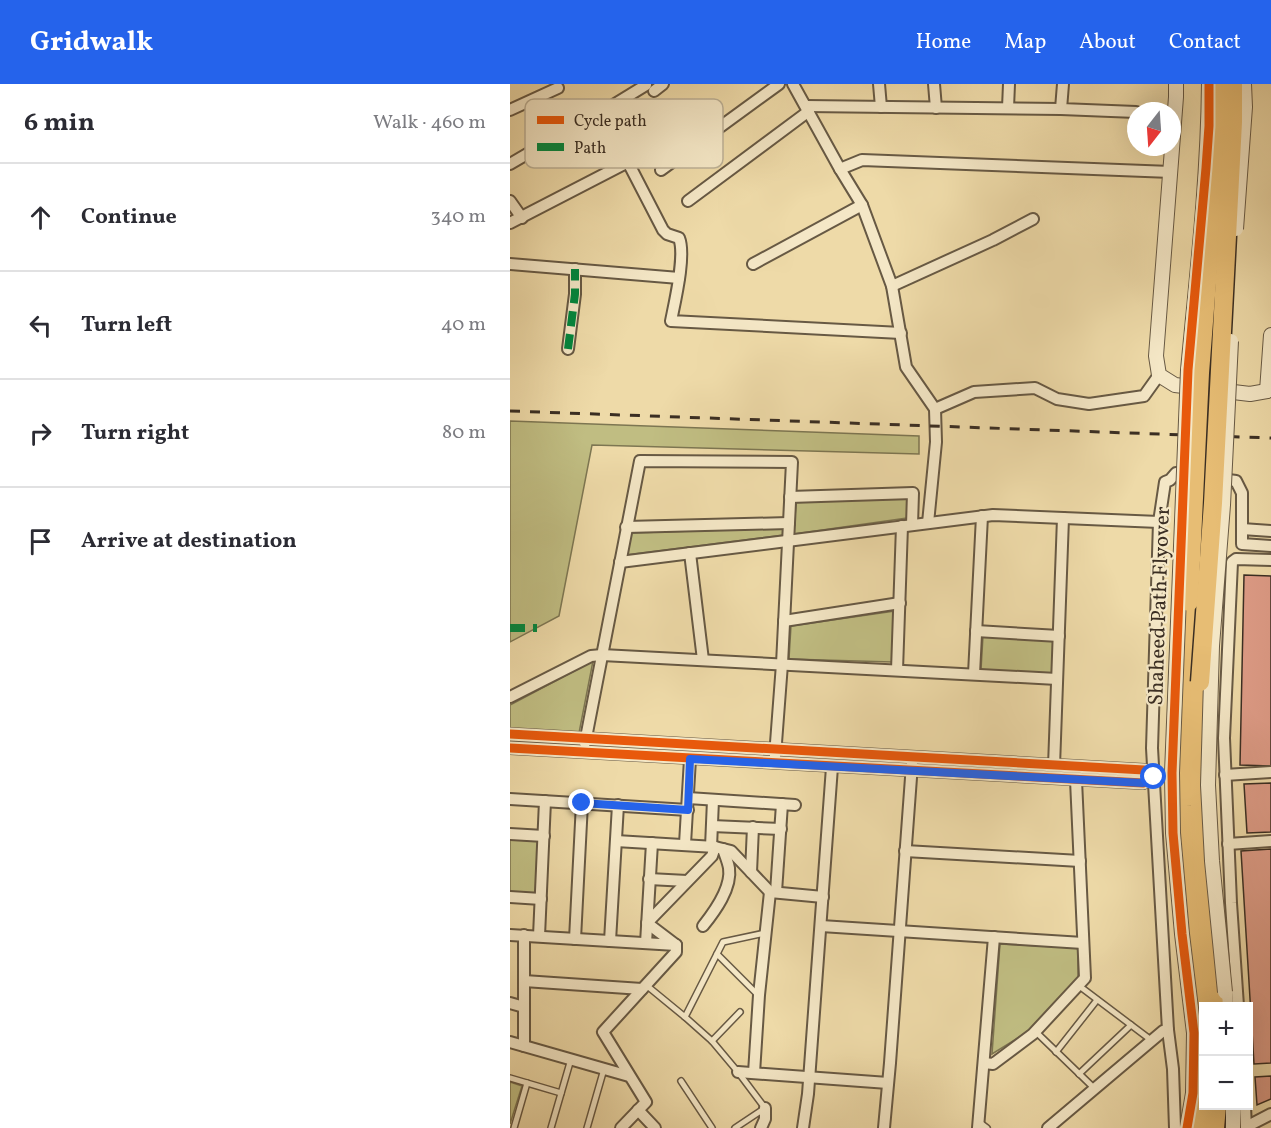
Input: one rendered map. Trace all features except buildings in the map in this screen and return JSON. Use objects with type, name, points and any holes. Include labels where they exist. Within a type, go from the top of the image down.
[{"type":"highway","points":[[1210,84],[1226,110]]},
{"type":"highway","name":"Shaheed Path Flyover","points":[[1219,84],[1226,110],[1231,153],[1200,796],[1206,908],[1221,1002]]},
{"type":"highway","name":"Shaheed Path Flyover","points":[[1202,1056],[1186,806],[1184,699],[1200,373],[1217,152],[1226,110],[1241,86]]},
{"type":"highway","points":[[1231,153],[1240,178]]},
{"type":"highway","points":[[1177,642],[1189,602]]},
{"type":"highway","points":[[1201,1128],[1202,1110]]},
{"type":"highway","points":[[1215,1128],[1217,1110]]},
{"type":"street","points":[[628,99],[663,84]]},
{"type":"street","points":[[723,125],[779,84]]},
{"type":"street","points":[[793,84],[862,205],[892,286],[902,333],[906,367],[935,409],[936,441],[928,523]]},
{"type":"street","points":[[879,84],[881,107]]},
{"type":"street","points":[[934,84],[936,108]]},
{"type":"street","points":[[1008,108],[1009,84]]},
{"type":"street","points":[[1061,109],[1063,84]]},
{"type":"street","points":[[1174,102],[1176,84]]},
{"type":"street","name":"Shaheed Path Flyover","points":[[1187,1128],[1193,1093],[1194,1033],[1173,833],[1172,773],[1188,370],[1206,168],[1210,84]]},
{"type":"street","points":[[532,99],[559,85]]},
{"type":"street","name":"Shaheed Path Flyover","points":[[1205,689],[1212,646],[1223,505],[1240,178],[1241,86]]},
{"type":"street","points":[[510,110],[525,102]]},
{"type":"street","points":[[688,201],[808,109],[1008,108],[1127,112]]},
{"type":"street","points":[[510,164],[525,155]]},
{"type":"street","points":[[935,409],[974,392],[1035,388],[1057,399],[1089,404],[1144,396],[1159,375],[1156,356],[1172,156]]},
{"type":"street","points":[[840,169],[862,160],[1171,172]]},
{"type":"street","points":[[510,223],[617,168]]},
{"type":"street","points":[[631,168],[663,230],[666,234],[679,238],[682,244],[679,278],[671,321],[902,333]]},
{"type":"street","points":[[510,201],[522,218]]},
{"type":"street","points":[[753,264],[862,205]]},
{"type":"street","points":[[892,286],[983,245],[1033,219]]},
{"type":"street","points":[[510,264],[679,278]]},
{"type":"street","points":[[568,349],[575,294],[575,269]]},
{"type":"street","points":[[1159,375],[1175,385],[1250,394],[1270,391],[1271,335]]},
{"type":"street","points":[[583,753],[640,461],[792,462],[775,764]]},
{"type":"street","points":[[1175,1128],[1152,748],[1159,522],[1165,482],[1176,473],[1236,481],[1242,493],[1242,544],[1271,546]]},
{"type":"street","points":[[790,496],[913,493],[907,526],[900,603],[897,670]]},
{"type":"street","points":[[620,562],[993,515],[1159,522]]},
{"type":"street","points":[[974,674],[982,516]]},
{"type":"street","points":[[1054,766],[1063,518]]},
{"type":"street","points":[[626,527],[789,523]]},
{"type":"street","points":[[1242,529],[1271,531]]},
{"type":"street","points":[[690,553],[703,660]]},
{"type":"street","points":[[1238,1002],[1224,738],[1232,562],[1236,559],[1271,560]]},
{"type":"street","points":[[784,621],[900,603]]},
{"type":"street","points":[[976,631],[1059,636]]},
{"type":"street","points":[[510,697],[591,656],[602,654],[1057,678]]},
{"type":"street","points":[[510,734],[1144,770],[1154,777]]},
{"type":"street","points":[[510,748],[1076,780],[1143,783],[1154,777]]},
{"type":"street","points":[[884,1128],[912,758]]},
{"type":"street","points":[[686,844],[690,759]]},
{"type":"street","points":[[803,1128],[810,1077],[832,767]]},
{"type":"street","points":[[1225,775],[1271,772]]},
{"type":"street","points":[[984,1063],[993,1064],[1036,1032],[1085,978],[1076,780]]},
{"type":"street","points":[[510,799],[618,805],[688,804],[713,800],[795,805]]},
{"type":"street","points":[[703,926],[728,885],[729,868],[716,847],[712,826],[713,800]]},
{"type":"street","points":[[539,936],[545,801]]},
{"type":"street","points":[[575,939],[582,803]]},
{"type":"street","points":[[754,1073],[765,933],[773,892],[782,804]]},
{"type":"street","points":[[610,941],[618,805]]},
{"type":"street","points":[[712,826],[781,829]]},
{"type":"street","points":[[751,872],[753,827]]},
{"type":"street","points":[[510,834],[544,836]]},
{"type":"street","points":[[616,841],[686,844],[731,851],[773,892],[823,897]]},
{"type":"street","points":[[1228,844],[1271,841]]},
{"type":"street","points":[[646,943],[652,843]]},
{"type":"street","points":[[647,923],[712,856],[716,847]]},
{"type":"street","points":[[905,851],[1080,861]]},
{"type":"street","points":[[650,879],[687,881]]},
{"type":"street","points":[[510,897],[541,899]]},
{"type":"street","points":[[647,923],[676,945]]},
{"type":"street","points":[[821,926],[1083,943]]},
{"type":"street","points":[[510,935],[676,945]]},
{"type":"street","points":[[524,936],[524,1046]]},
{"type":"street","points":[[981,1126],[994,937]]},
{"type":"street","points":[[621,1128],[646,1102],[603,1032],[676,952],[676,945]]},
{"type":"street","points":[[524,981],[644,987]]},
{"type":"street","points":[[510,1003],[524,1007]]},
{"type":"street","points":[[1048,1128],[1163,1031],[1168,1030]]},
{"type":"street","points":[[510,1042],[629,1076]]},
{"type":"street","points":[[738,1072],[888,1083]]},
{"type":"street","points":[[761,1128],[765,1119],[765,1108]]},
{"type":"street","points":[[638,1110],[655,1128]]},
{"type":"street","points":[[1235,1110],[1242,1128]]},
{"type":"street","points":[[1242,1128],[1244,1110]]},
{"type":"street","points":[[1242,1128],[1271,1114]]},
{"type":"lane","points":[[685,1017],[723,942],[765,933]]},
{"type":"lane","points":[[717,954],[759,995]]},
{"type":"lane","points":[[1078,985],[1151,1041]]},
{"type":"lane","points":[[644,987],[685,1017],[712,1041],[765,1108],[735,1128]]},
{"type":"lane","points":[[1056,1052],[1097,1000]]},
{"type":"lane","points":[[712,1041],[740,1012]]},
{"type":"lane","points":[[1079,1074],[1131,1025]]},
{"type":"lane","points":[[1036,1032],[1095,1089]]},
{"type":"lane","points":[[551,1128],[571,1059]]},
{"type":"lane","points":[[587,1128],[604,1069]]},
{"type":"lane","points":[[510,1078],[561,1093]]},
{"type":"lane","points":[[681,1081],[712,1128]]},
{"type":"lane","points":[[514,1128],[527,1083]]},
{"type":"shaded area","points":[[510,421],[919,436],[919,454],[592,445],[559,616],[510,642]]},
{"type":"shaded area","points":[[908,498],[907,518],[794,534],[796,502]]},
{"type":"shaded area","points":[[784,528],[784,535],[626,555],[630,533]]},
{"type":"shaded area","points":[[895,611],[892,662],[789,659],[791,626]]},
{"type":"shaded area","points":[[983,636],[1054,640],[1052,674],[981,670]]},
{"type":"shaded area","points":[[593,661],[579,733],[510,729],[510,705]]},
{"type":"shaded area","points":[[510,838],[539,840],[536,896],[510,894]]},
{"type":"shaded area","points":[[1000,944],[1078,948],[1078,978],[1026,1033],[992,1054]]},
{"type":"shaded area","points":[[510,1082],[522,1086],[510,1124]]},
{"type":"railway","points":[[510,411],[1271,438]]},
{"type":"marked path","points":[[568,349],[575,294],[575,269]]},
{"type":"marked path","points":[[510,628],[537,628]]},
{"type":"cycle path","points":[[1187,1128],[1193,1093],[1194,1033],[1173,833],[1172,773],[1188,370],[1206,168],[1209,84]]},
{"type":"cycle path","points":[[510,734],[1144,770],[1154,777],[1143,783],[510,748]]},
{"type":"route","points":[[582,803],[688,810],[690,759],[1143,783],[1154,777]]}]
